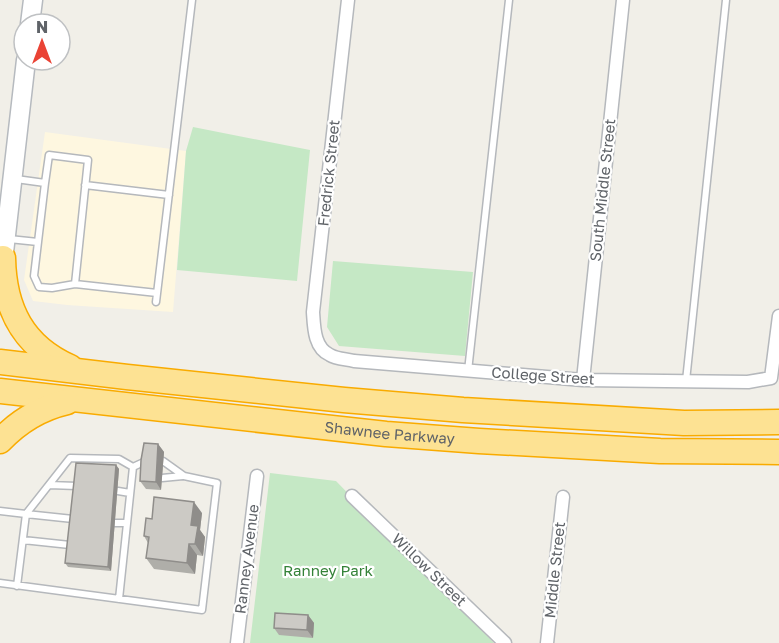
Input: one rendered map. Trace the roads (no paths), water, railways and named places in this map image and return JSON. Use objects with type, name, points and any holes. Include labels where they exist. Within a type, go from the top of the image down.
[{"type":"highway","points":[[3,255],[8,297],[19,324],[41,349],[81,372]]},
{"type":"highway","name":"Shawnee Parkway","points":[[0,362],[344,400],[462,410],[684,423],[779,422]]},
{"type":"highway","name":"Shawnee Parkway","points":[[0,391],[386,434],[660,451],[779,452]]},
{"type":"highway","points":[[0,441],[21,422],[34,414],[49,407],[78,400]]},
{"type":"main road","points":[[0,286],[25,72]]},
{"type":"street","name":"Fredrick Street","points":[[319,346],[314,329],[313,312],[348,0]]},
{"type":"street","name":"South Middle Street","points":[[583,380],[623,0]]},
{"type":"street","name":"College Street","points":[[319,346],[330,355],[354,361],[468,371],[583,380],[748,381],[771,378],[779,316]]},
{"type":"street","name":"Ranney Avenue","points":[[237,643],[257,476]]},
{"type":"street","name":"Willow Street","points":[[352,496],[505,643]]},
{"type":"street","name":"Middle Street","points":[[547,643],[563,497]]},
{"type":"lane","points":[[156,302],[192,0]]},
{"type":"lane","points":[[468,371],[509,0]]},
{"type":"lane","points":[[686,381],[726,0]]},
{"type":"lane","points":[[75,284],[88,160],[49,155],[34,276],[39,287],[52,288],[75,284],[157,293]]},
{"type":"lane","points":[[12,179],[45,183]]},
{"type":"lane","points":[[85,185],[169,195]]},
{"type":"lane","points":[[3,255],[38,242]]},
{"type":"lane","points":[[17,586],[26,514],[70,458],[119,459],[140,472]]},
{"type":"lane","points":[[133,467],[148,460]]},
{"type":"lane","points":[[163,461],[184,476]]},
{"type":"lane","points":[[119,599],[133,467]]},
{"type":"lane","points":[[0,583],[202,610],[217,483],[184,476],[162,478]]},
{"type":"lane","points":[[49,485],[77,486]]},
{"type":"lane","points":[[117,490],[130,493]]},
{"type":"lane","points":[[0,511],[73,519]]},
{"type":"lane","points":[[115,523],[127,523]]},
{"type":"lane","points":[[23,540],[70,545]]},
{"type":"lane","points":[[113,550],[124,551]]},
{"type":"park label","name":"Ranney Park","points":[[328,571]]}]
